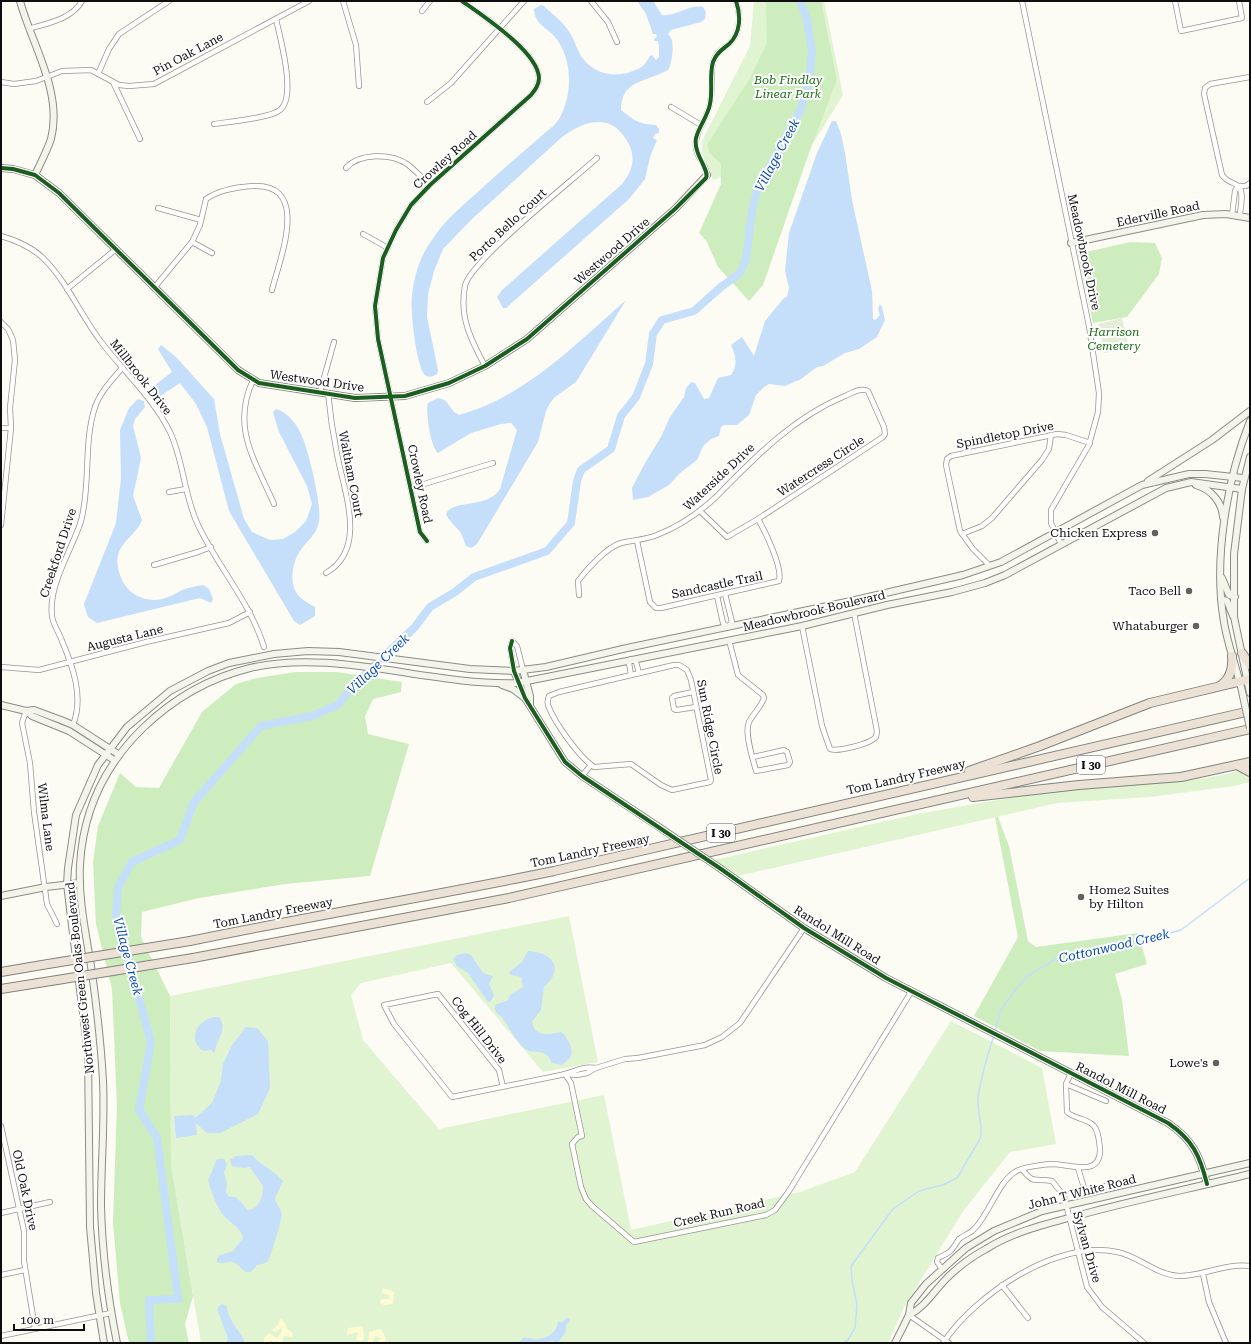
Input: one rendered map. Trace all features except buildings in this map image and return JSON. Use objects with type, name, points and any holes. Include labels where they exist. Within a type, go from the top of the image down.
[{"type":"highway","points":[[1242,653],[1250,665]]},
{"type":"highway","points":[[1220,686],[1229,676],[1232,656]]},
{"type":"highway","points":[[930,784],[1040,746],[1150,703],[1246,680]]},
{"type":"highway","name":"Tom Landry Freeway","points":[[1,972],[190,941],[554,871],[1250,711]]},
{"type":"highway","name":"I 30","points":[[1,989],[193,958],[509,898],[1250,728]]},
{"type":"highway","points":[[933,801],[1079,785],[1181,777],[1250,762]]},
{"type":"highway","points":[[1237,765],[1250,772]]},
{"type":"main road","points":[[20,1],[47,78],[52,102],[53,124],[50,140],[35,176]]},
{"type":"main road","name":"Westwood Drive","points":[[1,168],[13,169],[35,176],[59,193],[238,370],[254,380],[279,387],[355,398],[390,398],[430,390],[485,366],[527,339],[675,209],[707,175]]},
{"type":"main road","name":"Ederville Road","points":[[1071,243],[1188,217],[1214,214],[1240,215],[1250,218]]},
{"type":"main road","points":[[1142,485],[1196,452],[1250,411]]},
{"type":"main road","points":[[1223,528],[1232,476],[1250,421]]},
{"type":"main road","points":[[1234,617],[1234,554],[1242,489],[1250,457]]},
{"type":"main road","name":"Meadowbrook Boulevard","points":[[514,671],[546,667],[851,601],[963,575],[990,566],[1142,485],[1188,474],[1244,478]]},
{"type":"main road","points":[[1186,483],[1205,488],[1215,498],[1222,512],[1222,599],[1224,622],[1232,656],[1246,680],[1243,696],[1250,728]]},
{"type":"main road","name":"Meadowbrook Boulevard","points":[[369,668],[438,678],[496,684],[522,682],[802,626],[952,592],[1006,575],[1145,497],[1166,488],[1186,483],[1218,484],[1242,489]]},
{"type":"main road","points":[[990,566],[995,579]]},
{"type":"main road","points":[[1222,576],[1229,595],[1235,597]]},
{"type":"main road","points":[[1222,599],[1227,601],[1234,617],[1246,680],[1250,693]]},
{"type":"main road","points":[[851,601],[854,613]]},
{"type":"main road","points":[[728,627],[729,640]]},
{"type":"main road","name":"Northwest Green Oaks Boulevard","points":[[104,1343],[92,1266],[90,1227],[88,1053],[68,884],[76,815],[95,770],[127,727],[149,707],[170,691],[208,671],[229,663],[274,654],[308,651],[351,654],[470,670],[514,671]]},
{"type":"main road","name":"Northwest Green Oaks Boulevard","points":[[117,1343],[111,1313],[104,1255],[101,1207],[103,1085],[101,1054],[97,1006],[82,911],[80,883],[80,865],[90,808],[102,780],[116,757],[162,710],[190,691],[250,668],[288,662],[310,662],[369,668]]},
{"type":"main road","name":"Randol Mill Road","points":[[523,670],[522,682],[527,701],[565,762],[582,776],[721,869],[804,928],[911,992],[1070,1072],[1179,1130],[1193,1145],[1207,1184]]},
{"type":"main road","name":"Randol Mill Road","points":[[514,671],[522,682]]},
{"type":"main road","points":[[496,684],[513,689],[527,701]]},
{"type":"main road","points":[[1,705],[26,711],[43,713],[73,725],[116,757]]},
{"type":"main road","points":[[26,711],[32,716],[70,731],[108,751]]},
{"type":"main road","points":[[1,896],[46,887],[80,883]]},
{"type":"main road","name":"John T White Road","points":[[895,1343],[909,1315],[911,1303],[942,1269],[960,1253],[982,1238],[1008,1224],[1042,1211],[1065,1205],[1250,1163]]},
{"type":"main road","name":"John T White Road","points":[[909,1315],[920,1309],[948,1277],[986,1249],[1023,1231],[1069,1218],[1250,1174]]},
{"type":"street","points":[[29,29],[62,18],[72,12],[82,1]]},
{"type":"street","points":[[98,74],[109,48],[119,34],[169,1]]},
{"type":"street","name":"Pin Oak Lane","points":[[1,82],[14,84],[47,78],[62,72],[91,70],[113,82],[129,86],[154,84],[309,1]]},
{"type":"street","points":[[343,1],[356,45],[359,86]]},
{"type":"street","points":[[422,11],[430,1]]},
{"type":"street","name":"Crowley Road","points":[[427,541],[420,532],[381,357],[375,306],[382,258],[411,205],[430,185],[513,113],[536,89],[539,80],[538,72],[533,62],[501,28],[462,1]]},
{"type":"street","points":[[426,102],[451,83],[524,1]]},
{"type":"street","points":[[591,1],[608,22],[617,42]]},
{"type":"street","points":[[707,175],[696,147],[696,138],[710,106],[713,62],[717,54],[732,41],[737,32],[740,15],[736,1]]},
{"type":"street","name":"Meadowbrook Drive","points":[[1022,1],[1089,326],[1099,393],[1098,412],[1090,443],[1050,510],[1050,518],[1062,544]]},
{"type":"street","points":[[1175,1],[1181,31],[1242,18],[1239,1]]},
{"type":"street","points":[[214,124],[240,121],[278,112],[285,105],[287,98],[286,76],[276,19]]},
{"type":"street","points":[[1250,77],[1210,84],[1206,88],[1204,94],[1222,175],[1228,182],[1238,186],[1246,186],[1250,183]]},
{"type":"street","points":[[113,82],[140,139]]},
{"type":"street","points":[[671,107],[701,125]]},
{"type":"street","points":[[346,168],[355,161],[369,157],[388,158],[407,164],[430,185]]},
{"type":"street","name":"Porto Bello Court","points":[[485,366],[468,333],[463,315],[465,285],[467,279],[484,257],[597,158]]},
{"type":"street","points":[[154,288],[192,242],[201,220],[206,198],[220,191],[264,186],[277,190],[284,198],[286,205],[287,224],[272,290]]},
{"type":"street","points":[[1232,215],[1234,191],[1238,186]]},
{"type":"street","points":[[1238,186],[1242,191],[1240,215]]},
{"type":"street","points":[[1233,203],[1240,204]]},
{"type":"street","points":[[158,208],[201,220]]},
{"type":"street","points":[[363,234],[388,248]]},
{"type":"street","name":"Millbrook Drive","points":[[1,236],[40,255],[67,288],[98,338],[156,409],[169,431],[179,454],[186,489],[198,525],[250,612],[264,647]]},
{"type":"street","points":[[192,242],[212,253]]},
{"type":"street","points":[[67,288],[115,250]]},
{"type":"street","points":[[1,524],[12,428],[10,408],[15,349],[13,340],[2,325]]},
{"type":"street","points":[[320,392],[334,342]]},
{"type":"street","name":"Creekford Drive","points":[[73,725],[78,713],[79,704],[71,662],[52,618],[51,605],[58,580],[81,521],[85,496],[90,424],[95,405],[106,387],[122,368]]},
{"type":"street","points":[[254,380],[244,407],[244,430],[250,449],[274,504]]},
{"type":"street","name":"Waterside Drive","points":[[579,595],[578,581],[600,556],[620,543],[637,541],[656,536],[683,523],[700,511],[762,451],[806,416],[830,402],[859,390],[866,390]]},
{"type":"street","name":"Watercress Circle","points":[[700,511],[725,536],[734,533],[758,519],[883,437],[885,434],[884,427],[866,390]]},
{"type":"street","name":"Waltham Court","points":[[326,573],[339,565],[345,555],[351,527],[337,455],[328,393]]},
{"type":"street","points":[[1,428],[12,428]]},
{"type":"street","name":"Spindletop Drive","points":[[962,534],[946,465],[947,459],[951,456],[1052,436],[1066,435],[1090,443]]},
{"type":"street","points":[[990,566],[962,534],[982,526],[992,518],[1039,464],[1048,449],[1052,436]]},
{"type":"street","points":[[410,488],[493,462]]},
{"type":"street","points":[[169,492],[186,489]]},
{"type":"street","name":"Sandcastle Trail","points":[[637,541],[650,602],[656,608],[776,583],[780,578],[766,533],[758,519]]},
{"type":"street","points":[[154,565],[198,552],[211,546]]},
{"type":"street","points":[[717,596],[723,623],[728,627],[732,622],[725,594]]},
{"type":"street","name":"Augusta Lane","points":[[1,667],[39,670],[229,624],[250,612]]},
{"type":"street","points":[[802,626],[826,741],[832,750],[852,747],[874,740],[877,735],[854,613]]},
{"type":"street","points":[[729,640],[738,675],[763,695],[764,698],[748,725],[747,732],[756,771],[788,765],[790,762],[787,752],[784,750],[753,756]]},
{"type":"street","name":"Randol Mill Road","points":[[514,671],[510,648],[512,641],[517,646],[523,670]]},
{"type":"street","points":[[631,675],[629,664],[631,660],[636,662],[639,673]]},
{"type":"street","name":"Sun Ridge Circle","points":[[674,665],[683,667],[687,670],[693,692],[711,780],[710,782],[672,790],[661,785],[631,764],[619,764],[598,768],[591,765],[584,759],[559,725],[548,705],[549,696],[639,673],[674,665]]},
{"type":"street","points":[[693,692],[674,696],[672,698],[674,709],[696,707]]},
{"type":"street","name":"Wilma Lane","points":[[26,711],[22,723],[30,763],[34,812],[46,887],[47,904],[57,924]]},
{"type":"street","points":[[582,776],[591,765]]},
{"type":"street","points":[[503,1087],[565,1074],[576,1069],[586,1067],[596,1068],[625,1059],[638,1058],[705,1045],[728,1034],[740,1023],[804,928]]},
{"type":"street","name":"Creek Run Road","points":[[565,1074],[571,1083],[582,1136],[578,1137],[572,1144],[583,1195],[592,1206],[634,1242],[766,1215],[775,1210],[789,1191],[911,992]]},
{"type":"street","name":"Cog Hill Drive","points":[[438,994],[499,1070],[503,1087],[452,1097],[394,1024],[384,1005],[438,994]]},
{"type":"street","points":[[942,1269],[938,1262],[938,1258],[948,1253],[956,1246],[959,1239],[972,1231],[1014,1173],[1022,1169],[1053,1164],[1078,1168],[1094,1165],[1098,1161],[1100,1156],[1097,1131],[1091,1123],[1067,1112],[1066,1084],[1070,1072]]},
{"type":"street","points":[[1066,1084],[1106,1101]]},
{"type":"street","name":"Old Oak Drive","points":[[1,1126],[24,1231],[25,1270],[35,1329]]},
{"type":"street","points":[[1078,1168],[1085,1191],[1124,1182]]},
{"type":"street","name":"Sylvan Drive","points":[[1022,1169],[1030,1179],[1034,1181],[1052,1181],[1062,1193],[1086,1283],[1093,1297],[1102,1308],[1144,1343]]},
{"type":"street","points":[[1,1213],[50,1202]]},
{"type":"street","points":[[956,1246],[960,1253]]},
{"type":"street","points":[[909,1315],[945,1342],[963,1317],[1002,1285],[1024,1271],[1078,1253],[1107,1250],[1131,1257],[1157,1270],[1178,1276],[1203,1274],[1241,1264],[1250,1266]]},
{"type":"street","points":[[1,1275],[25,1270]]},
{"type":"street","points":[[1203,1274],[1210,1302],[1226,1343]]},
{"type":"street","points":[[1002,1285],[1028,1318]]},
{"type":"street","points":[[1,1336],[111,1313]]},
{"type":"green space","name":"Bob Findlay Linear Park","points":[[754,1],[824,1],[843,95],[814,142],[713,180],[702,153],[702,141],[750,46]]},
{"type":"green space","points":[[766,1],[821,1],[837,80],[809,153],[763,285],[749,301],[718,267],[706,240],[699,233],[721,184],[721,164],[710,153],[707,145],[750,78],[767,43]]},
{"type":"green space","points":[[1130,242],[1155,243],[1162,258],[1159,274],[1127,317],[1093,323],[1078,254]]},
{"type":"green space","name":"Harrison Cemetery","points":[[1122,318],[1129,348],[1105,353],[1098,324]]},
{"type":"green space","points":[[296,672],[336,672],[402,682],[401,692],[373,699],[365,717],[368,734],[409,744],[370,876],[285,884],[199,898],[142,912],[141,937],[170,996],[171,1164],[193,1296],[185,1324],[189,1343],[129,1343],[120,1303],[113,1223],[117,1106],[112,989],[96,924],[93,862],[98,826],[120,773],[136,787],[159,788],[202,712],[236,684],[257,678]]},
{"type":"green space","points":[[1240,771],[1250,774],[1250,782],[1234,786],[1150,797],[1057,803],[738,876],[714,860],[917,814],[1066,788],[1202,779]]},
{"type":"green space","points":[[995,817],[998,817],[1009,846],[1028,941],[1036,947],[1138,933],[1147,964],[1115,974],[1122,1000],[1129,1056],[1040,1051],[974,1016],[1018,937]]},
{"type":"green space","points":[[569,916],[598,1062],[543,1072],[451,963],[361,983],[351,995],[363,1040],[439,1129],[604,1095],[631,1230],[800,1192],[855,1172],[951,1021],[1042,1068],[1056,1144],[1010,1152],[964,1210],[904,1307],[888,1343],[201,1343],[171,1164],[170,996]]},
{"type":"sand","points":[[383,1288],[394,1292],[393,1304],[384,1305],[380,1303],[382,1299],[390,1299],[389,1295],[382,1293]]},
{"type":"sand","points":[[281,1318],[287,1329],[292,1332],[293,1337],[284,1336],[282,1343],[274,1343],[271,1340],[268,1343],[264,1343],[264,1338],[269,1333],[277,1338],[282,1331],[281,1328],[275,1332],[272,1330],[278,1325]]},
{"type":"sand","points":[[363,1326],[364,1338],[362,1341],[356,1340],[357,1332],[347,1335],[348,1328]]},
{"type":"sand","points":[[381,1329],[386,1338],[384,1343],[377,1343],[381,1338],[375,1336],[372,1343],[368,1342],[369,1332]]},
{"type":"water","points":[[637,1],[653,1],[662,15],[672,14],[693,7],[703,7],[706,12],[705,19],[701,22],[671,30],[668,34],[673,46],[669,69],[637,83],[626,92],[622,100],[621,110],[637,121],[645,124],[656,125],[659,129],[659,133],[655,134],[653,138],[657,140],[650,157],[645,179],[629,199],[506,308],[503,308],[497,297],[502,290],[621,185],[629,173],[632,161],[631,148],[623,135],[611,125],[600,122],[588,123],[572,130],[562,137],[472,219],[443,249],[434,271],[428,294],[427,317],[438,370],[437,374],[430,377],[427,376],[424,374],[418,359],[413,324],[412,303],[416,274],[424,253],[442,226],[454,214],[555,124],[564,109],[567,99],[569,77],[565,56],[555,37],[536,18],[534,9],[541,5],[544,6],[566,27],[582,57],[590,66],[605,73],[620,74],[628,73],[643,66],[652,55],[656,60],[659,57],[658,41],[654,41],[657,37],[656,34],[653,34],[646,14]]},
{"type":"water","points":[[832,121],[836,121],[841,134],[845,153],[852,200],[872,291],[873,319],[875,320],[880,315],[878,309],[880,304],[885,320],[877,337],[859,349],[845,353],[823,366],[817,367],[801,379],[785,386],[769,384],[764,387],[756,395],[749,415],[737,425],[724,425],[721,427],[719,436],[711,439],[703,446],[697,460],[680,473],[669,485],[648,497],[633,500],[632,488],[661,437],[670,417],[684,397],[686,388],[691,382],[695,383],[704,399],[709,398],[718,378],[731,375],[735,368],[736,360],[731,345],[742,337],[754,356],[765,321],[784,298],[787,297],[789,288],[785,271],[789,233],[817,153]]},
{"type":"water","points":[[626,300],[576,382],[555,397],[550,403],[546,411],[538,442],[477,544],[471,548],[466,546],[461,533],[446,514],[450,509],[455,507],[487,499],[500,489],[517,430],[511,423],[501,424],[471,433],[438,453],[435,450],[429,429],[427,413],[428,403],[438,398],[445,400],[454,412],[459,415],[483,407],[528,382],[549,367]]},
{"type":"water","points":[[161,345],[176,357],[214,399],[220,434],[244,519],[252,532],[270,540],[283,539],[295,532],[306,521],[312,504],[307,486],[279,432],[273,412],[276,409],[284,413],[294,422],[299,430],[311,464],[319,514],[318,526],[298,555],[294,565],[292,577],[296,592],[302,599],[315,607],[315,616],[300,625],[294,621],[229,511],[207,427],[196,404],[180,383],[159,397],[156,397],[151,393],[155,385],[172,372],[158,349]]},
{"type":"water","points":[[138,399],[144,401],[145,407],[135,419],[133,426],[141,458],[133,496],[142,520],[137,529],[123,545],[118,555],[117,562],[120,576],[131,592],[137,596],[149,600],[162,599],[187,588],[203,585],[209,589],[213,599],[211,603],[200,598],[97,623],[88,617],[84,604],[116,523],[121,478],[120,430],[129,408]]},
{"type":"water","points":[[528,951],[537,952],[550,958],[555,968],[554,974],[544,987],[541,1010],[532,1022],[536,1031],[540,1033],[548,1034],[561,1032],[568,1040],[572,1053],[568,1060],[561,1065],[552,1063],[546,1054],[532,1052],[524,1048],[502,1017],[495,1011],[495,1005],[508,1000],[510,995],[523,987],[521,977],[511,975],[509,972],[522,962]]},
{"type":"water","points":[[466,953],[471,955],[483,973],[493,976],[489,984],[494,995],[491,1001],[488,1002],[468,973],[457,966],[453,959],[457,955]]},
{"type":"water","points":[[214,1017],[219,1017],[223,1026],[215,1053],[211,1050],[203,1051],[198,1046],[195,1036],[196,1031],[203,1022]]},
{"type":"water","points":[[246,1027],[257,1028],[268,1041],[270,1088],[258,1114],[220,1133],[207,1133],[196,1123],[197,1135],[176,1138],[174,1116],[194,1115],[195,1118],[212,1103],[221,1081],[223,1064],[232,1045]]},
{"type":"water","points":[[252,1155],[283,1181],[275,1198],[282,1215],[276,1239],[268,1261],[257,1265],[251,1272],[246,1272],[233,1262],[217,1262],[217,1258],[220,1255],[233,1251],[243,1238],[240,1230],[221,1212],[213,1196],[208,1180],[217,1159],[224,1159],[227,1165],[224,1172],[227,1183],[226,1193],[230,1197],[236,1197],[248,1210],[255,1208],[260,1202],[263,1186],[250,1167],[243,1168],[232,1166],[230,1160],[236,1156]]},
{"type":"water","points":[[221,1304],[227,1306],[230,1317],[245,1343],[227,1343],[228,1338],[217,1309]]},
{"type":"water","points":[[566,1318],[569,1318],[570,1321],[566,1325],[566,1331],[558,1343],[552,1341],[543,1343],[518,1343],[524,1337],[540,1339],[549,1336],[556,1328],[558,1322],[563,1322]]},
{"type":"waterway","name":"Village Creek","points":[[151,1343],[149,1300],[178,1299],[157,1138],[139,1110],[151,1042],[116,915],[118,887],[132,862],[180,840],[194,802],[261,726],[312,716],[338,705],[352,687],[415,627],[430,607],[455,592],[474,577],[547,551],[571,523],[577,481],[581,470],[611,449],[621,416],[636,397],[649,364],[653,334],[662,320],[694,311],[721,287],[740,273],[746,259],[752,211],[757,191],[801,109],[809,81],[812,51],[807,20],[800,1]]},
{"type":"waterway","name":"Cottonwood Creek","points":[[995,1032],[1001,1009],[1026,977],[1061,956],[1121,946],[1181,930],[1250,878]]},
{"type":"waterway","name":"Cottonwood Creek","points":[[843,1343],[847,1341],[855,1328],[857,1304],[851,1266],[893,1209],[919,1191],[943,1185],[957,1178],[980,1139],[981,1130],[978,1104],[980,1083],[994,1035]]},
{"type":"cycle path","points":[[427,541],[420,532],[378,339],[375,306],[383,258],[396,230],[411,205],[430,185],[531,95],[539,81],[536,68],[530,57],[520,46],[508,35],[462,1]]},
{"type":"cycle path","points":[[1,168],[13,169],[35,175],[59,193],[238,370],[259,383],[355,398],[405,396],[449,383],[485,366],[527,339],[675,209],[706,178],[706,171],[697,150],[696,138],[710,104],[711,72],[714,59],[733,40],[738,29],[739,12],[736,1]]},
{"type":"cycle path","points":[[512,641],[510,648],[514,671],[525,698],[565,762],[582,776],[721,869],[804,928],[886,978],[1168,1123],[1177,1129],[1194,1149],[1207,1184]]},
{"type":"place","name":"Chicken Express","points":[[1155,533]]},
{"type":"place","name":"Taco Bell","points":[[1189,591]]},
{"type":"place","name":"Whataburger","points":[[1196,626]]},
{"type":"place","name":"Home2 Suites by Hilton","points":[[1081,897]]},
{"type":"place","name":"Lowe's","points":[[1216,1063]]}]
